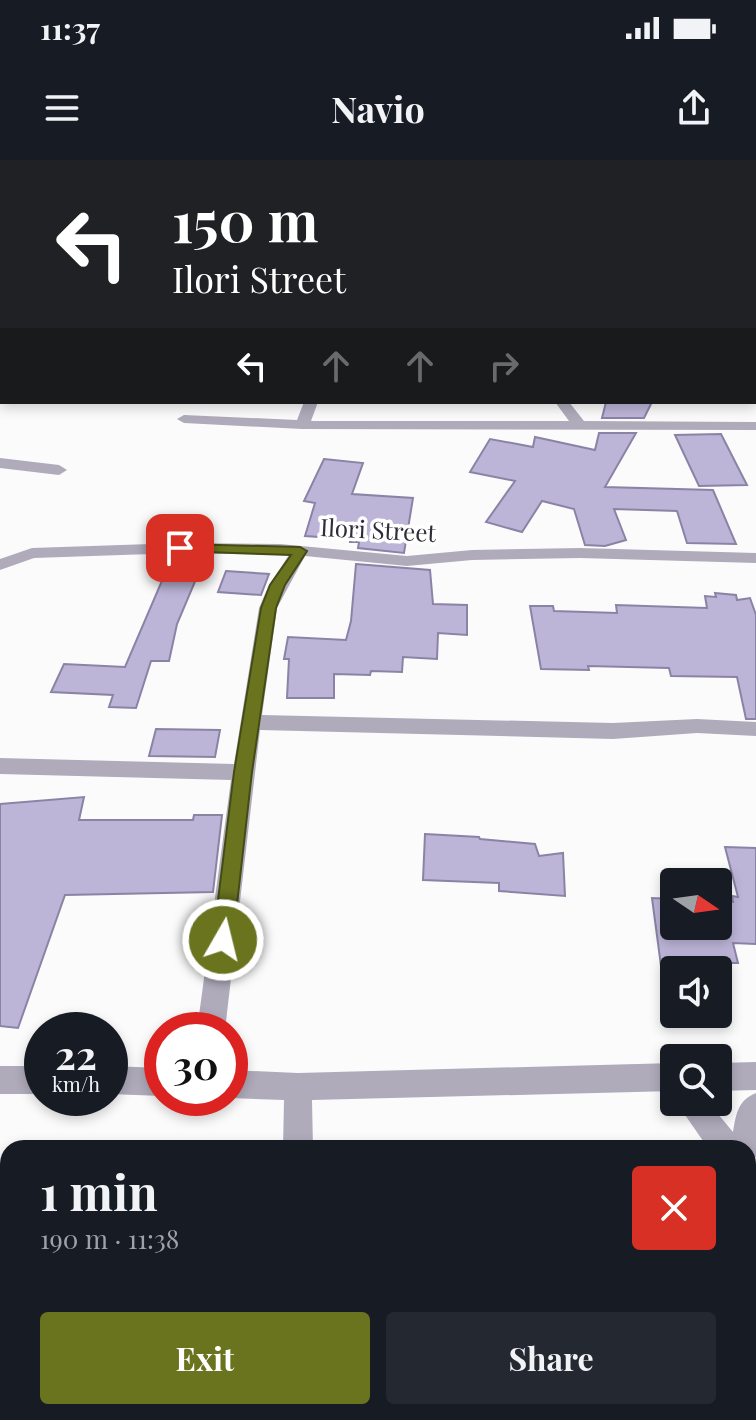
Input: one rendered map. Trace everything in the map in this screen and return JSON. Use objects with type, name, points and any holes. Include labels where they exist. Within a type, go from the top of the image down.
[{"type":"street","points":[[302,425],[310,404]]},
{"type":"street","points":[[563,404],[579,425]]},
{"type":"street","points":[[184,419],[302,425],[756,426]]},
{"type":"street","points":[[0,463],[59,470]]},
{"type":"street","name":"Ilori Street","points":[[0,565],[32,553],[180,548],[300,551],[407,561],[472,555],[580,553],[756,558]]},
{"type":"street","points":[[213,1012],[243,772],[268,608],[278,585],[300,551]]},
{"type":"street","points":[[252,722],[584,731],[697,726],[756,729]]},
{"type":"street","points":[[0,766],[243,772]]},
{"type":"street","points":[[732,1077],[756,1076]]},
{"type":"street","points":[[248,1085],[298,1087],[660,1079]]},
{"type":"street","points":[[0,1080],[24,1080]]},
{"type":"street","points":[[298,1087],[298,1140]]},
{"type":"street","points":[[746,1140],[750,1115],[756,1107]]},
{"type":"street","points":[[701,1116],[721,1140]]},
{"type":"building","points":[[606,404],[651,404],[644,418],[602,418]]},
{"type":"building","points":[[599,433],[636,433],[605,487],[713,490],[736,544],[687,543],[677,511],[614,509],[626,540],[605,546],[585,545],[574,509],[542,501],[522,532],[486,522],[515,481],[470,472],[490,439],[533,447],[535,437],[595,450]]},
{"type":"building","points":[[721,434],[747,485],[699,486],[675,435]]},
{"type":"building","points":[[324,459],[363,463],[352,494],[413,498],[404,553],[358,548],[359,542],[350,542],[350,539],[305,536],[315,503],[304,501]]},
{"type":"building","points":[[356,564],[430,570],[433,604],[467,605],[467,635],[438,633],[437,659],[403,657],[402,672],[334,674],[334,698],[287,698],[289,659],[284,659],[288,637],[346,640],[351,621]]},
{"type":"building","points":[[167,569],[199,572],[177,624],[169,661],[151,661],[136,708],[109,707],[113,695],[51,692],[64,664],[125,667]]},
{"type":"building","points":[[226,571],[269,574],[261,595],[218,592]]},
{"type":"building","points":[[715,593],[736,595],[737,600],[750,598],[756,615],[756,719],[746,719],[737,677],[671,676],[669,668],[588,666],[589,670],[541,669],[530,606],[553,606],[554,611],[617,613],[616,605],[707,608],[705,596],[716,597]]},
{"type":"building","points":[[156,729],[220,730],[215,757],[149,756]]},
{"type":"building","points":[[84,797],[79,820],[193,820],[194,815],[222,815],[213,892],[65,895],[18,1028],[0,1026],[0,804]]},
{"type":"building","points":[[425,834],[535,844],[539,856],[563,853],[565,896],[499,891],[499,883],[423,880]]},
{"type":"building","points":[[725,847],[756,848],[756,944],[733,943],[738,963],[732,963],[732,956],[660,956],[660,958],[652,898],[660,898],[660,940],[732,940],[732,896],[738,897]]},
{"type":"route","points":[[180,548],[300,551],[278,585],[268,608],[243,772],[223,940]]}]
